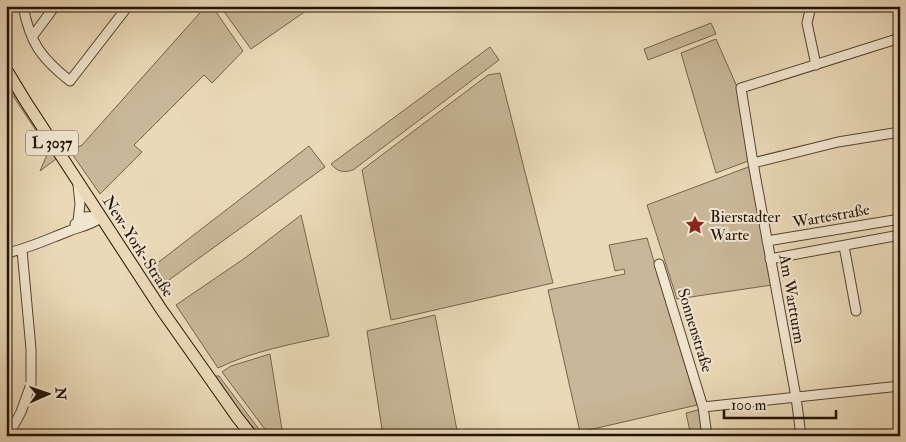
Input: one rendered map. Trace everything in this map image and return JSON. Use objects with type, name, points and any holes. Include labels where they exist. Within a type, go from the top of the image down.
[{"type":"main road","name":"New-York-Straße","points":[[6,69],[161,309],[252,436]]},
{"type":"main road","points":[[237,417],[240,436]]},
{"type":"street","points":[[23,6],[27,26],[46,62],[70,81],[128,6]]},
{"type":"street","points":[[32,38],[55,6]]},
{"type":"street","points":[[811,6],[807,23],[816,65],[900,38]]},
{"type":"street","name":"Am Wartturm","points":[[801,436],[796,397],[741,88],[816,65]]},
{"type":"street","points":[[753,163],[838,142],[900,132]]},
{"type":"street","points":[[76,180],[80,197],[78,221]]},
{"type":"street","points":[[69,231],[78,221],[90,216],[101,217]]},
{"type":"street","points":[[6,253],[22,250],[88,225],[101,217]]},
{"type":"street","name":"Wartestraße","points":[[767,241],[900,219]]},
{"type":"street","name":"Wartestraße","points":[[770,259],[900,236]]},
{"type":"street","name":"Wartestraße","points":[[844,246],[856,310]]},
{"type":"street","points":[[8,436],[21,412],[30,384],[30,349],[22,250]]},
{"type":"street","name":"Sonnenstraße","points":[[659,264],[703,407],[707,436]]},
{"type":"street","points":[[703,407],[900,386]]},
{"type":"shaded area","points":[[206,6],[212,6],[243,51],[212,83],[204,75],[134,145],[142,152],[100,194],[70,151],[82,145]]},
{"type":"shaded area","points":[[220,6],[313,6],[251,49]]},
{"type":"shaded area","points":[[711,23],[716,34],[648,60],[644,49]]},
{"type":"shaded area","points":[[716,39],[738,89],[751,160],[716,173],[681,53]]},
{"type":"shaded area","points":[[490,47],[499,60],[353,170],[341,171],[331,164]]},
{"type":"shaded area","points":[[500,73],[553,283],[391,320],[362,170],[488,75]]},
{"type":"shaded area","points":[[6,81],[56,159],[40,171],[49,150],[7,87]]},
{"type":"shaded area","points":[[309,146],[325,167],[162,285],[151,268]]},
{"type":"shaded area","points":[[751,166],[772,285],[677,299],[647,205]]},
{"type":"shaded area","points":[[301,215],[329,336],[259,353],[218,368],[176,305],[245,258]]},
{"type":"shaded area","points":[[647,238],[697,405],[580,432],[548,290],[625,274],[624,269],[615,271],[609,245]]},
{"type":"shaded area","points":[[435,315],[458,436],[383,436],[367,331]]},
{"type":"shaded area","points":[[270,354],[283,436],[270,436],[222,372],[231,366]]},
{"type":"shaded area","points":[[219,376],[264,436],[258,436],[213,378]]},
{"type":"shaded area","points":[[698,410],[701,414],[704,436],[691,436],[686,413]]},
{"type":"place","name":"Bierstadter Warte","points":[[695,225]]}]
